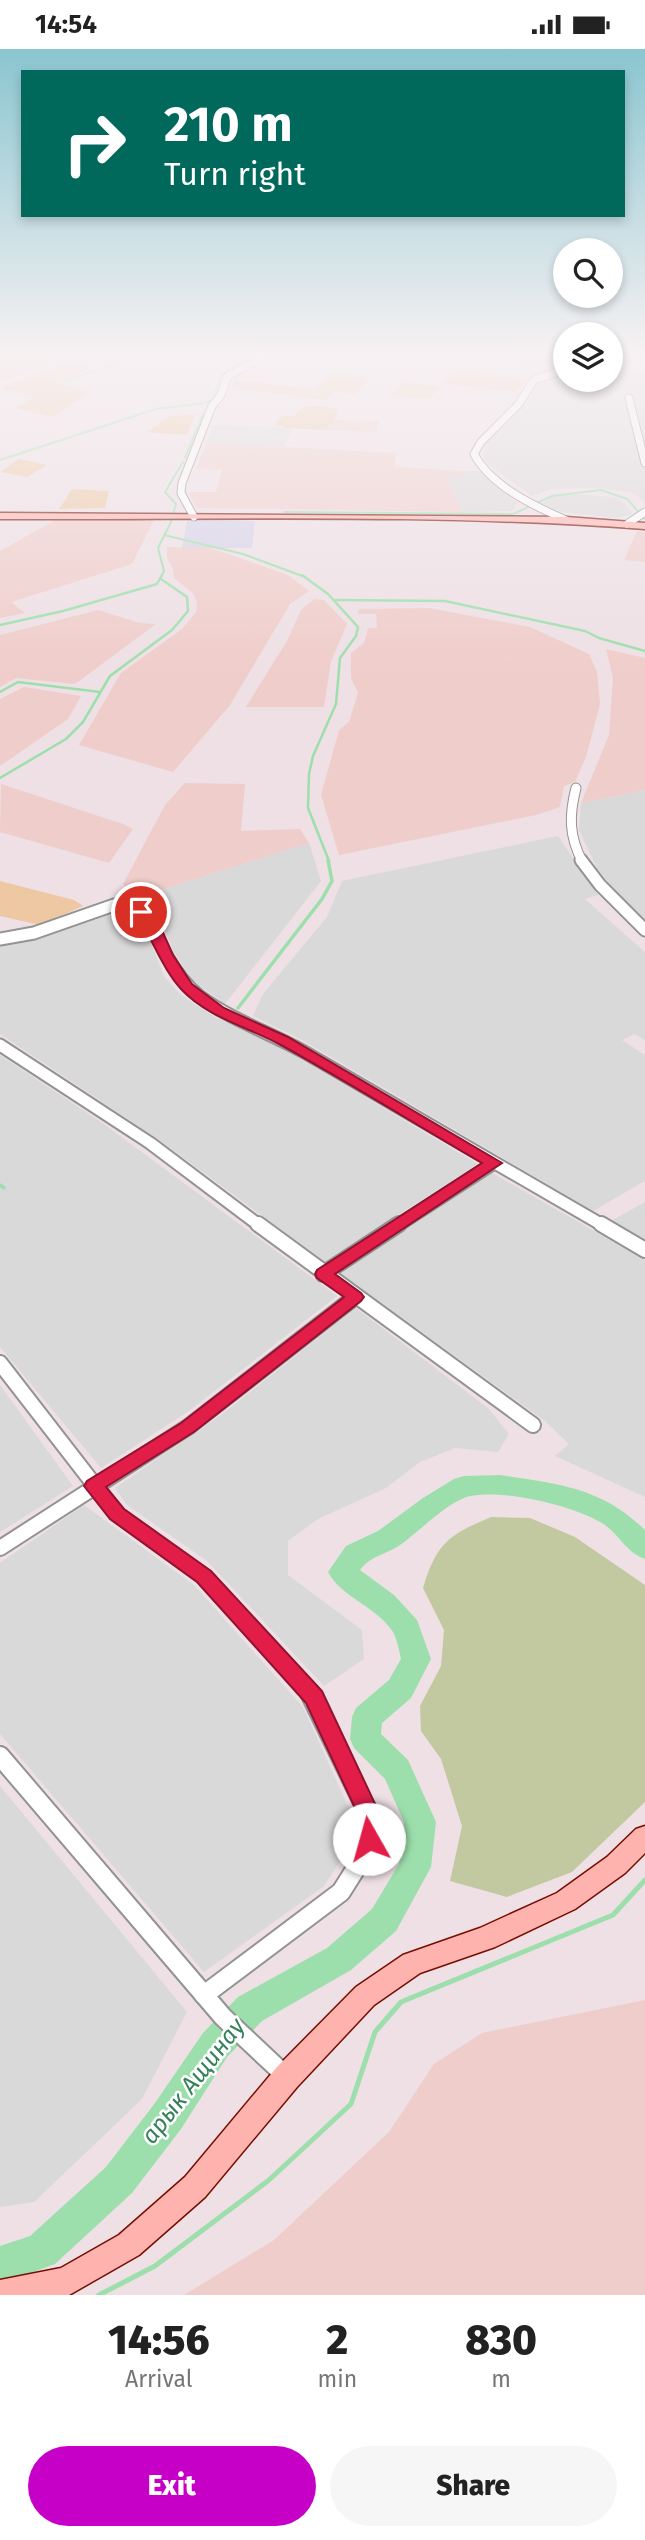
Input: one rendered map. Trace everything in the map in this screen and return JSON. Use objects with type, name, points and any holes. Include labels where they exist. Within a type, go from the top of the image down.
[{"type":"main road","points":[[0,516],[566,520],[645,526]]},
{"type":"main road","points":[[0,2295],[65,2282],[129,2245],[195,2187],[286,2077],[366,1996],[412,1964],[486,1938],[566,1901],[616,1865],[645,1837]]},
{"type":"street","points":[[192,459],[181,493],[194,517]]},
{"type":"street","points":[[475,459],[542,510],[566,520]]},
{"type":"street","points":[[626,524],[645,512]]},
{"type":"street","points":[[576,788],[570,832],[587,870],[612,900],[645,930]]},
{"type":"street","points":[[0,939],[34,933],[114,905],[128,904],[141,912],[153,926],[166,955],[187,987],[219,1011],[283,1040],[645,1250]]},
{"type":"street","points":[[0,1045],[150,1143],[323,1274],[533,1425]]},
{"type":"street","points":[[323,1274],[494,1163]]},
{"type":"street","points":[[0,1548],[188,1427],[355,1297]]},
{"type":"street","points":[[0,1363],[117,1514],[204,1577],[314,1697],[373,1823],[365,1854],[341,1892],[204,1995]]},
{"type":"street","points":[[0,1756],[223,2017],[286,2077]]},
{"type":"shaded area","points":[[19,459],[47,465],[27,477],[0,472]]},
{"type":"shaded area","points":[[200,459],[396,459],[395,467],[462,471],[467,476],[446,477],[462,512],[197,508],[188,492],[216,492],[222,470],[196,469]]},
{"type":"shaded area","points":[[484,459],[645,459],[645,503],[634,493],[593,488],[551,489],[532,496]]},
{"type":"shaded area","points":[[462,471],[479,471],[517,503],[512,511],[462,512],[446,477],[466,476]]},
{"type":"shaded area","points":[[72,489],[109,491],[105,508],[59,509]]},
{"type":"shaded area","points":[[573,494],[614,497],[621,500],[633,514],[617,518],[560,512],[542,503],[554,496]]},
{"type":"shaded area","points":[[55,520],[154,520],[132,564],[11,602],[25,613],[0,618],[0,551]]},
{"type":"shaded area","points":[[187,521],[255,521],[252,548],[182,548]]},
{"type":"shaded area","points":[[637,531],[645,532],[645,562],[624,560]]},
{"type":"shaded area","points":[[167,547],[211,548],[288,575],[309,591],[290,604],[230,705],[173,772],[79,745],[121,673],[182,629],[196,612],[194,594],[174,578],[167,558]]},
{"type":"shaded area","points":[[314,599],[324,600],[347,624],[331,661],[324,707],[246,707],[287,641],[301,610]]},
{"type":"shaded area","points":[[429,608],[530,627],[589,654],[597,672],[600,704],[586,757],[575,782],[564,786],[560,807],[536,815],[339,855],[321,795],[339,730],[349,722],[358,693],[351,678],[351,653],[364,643],[368,628],[377,628],[376,614],[358,614],[359,609]]},
{"type":"shaded area","points":[[98,610],[140,623],[156,624],[75,684],[16,678],[0,687],[0,635]]},
{"type":"shaded area","points":[[606,649],[645,658],[645,790],[581,803],[609,735],[613,678]]},
{"type":"shaded area","points":[[24,687],[81,696],[68,719],[0,766],[0,699]]},
{"type":"shaded area","points":[[185,783],[245,784],[241,831],[300,829],[309,843],[135,898],[123,884],[165,805]]},
{"type":"shaded area","points":[[1,784],[133,829],[109,863],[0,832]]},
{"type":"shaded area","points":[[645,790],[645,920],[619,897],[597,868],[579,830],[581,803]]},
{"type":"shaded area","points":[[558,836],[598,895],[585,899],[645,952],[645,1040],[635,1034],[622,1040],[645,1055],[645,1181],[593,1211],[302,1040],[253,1016],[263,994],[327,917],[342,881]]},
{"type":"shaded area","points":[[309,843],[321,881],[225,1004],[192,980],[172,949],[161,919],[135,898]]},
{"type":"shaded area","points":[[0,881],[74,900],[83,906],[40,925],[0,916]]},
{"type":"shaded area","points":[[124,909],[146,930],[164,976],[182,996],[215,1017],[275,1044],[478,1164],[325,1262],[155,1137],[0,1034],[0,945],[30,940],[105,911]]},
{"type":"shaded area","points":[[0,1055],[101,1122],[337,1296],[189,1411],[101,1468],[0,1347]]},
{"type":"shaded area","points":[[492,1173],[645,1260],[645,1497],[555,1456],[569,1444],[545,1421],[340,1273]]},
{"type":"shaded area","points":[[645,1202],[645,1240],[611,1221]]},
{"type":"shaded area","points":[[356,1308],[489,1409],[509,1434],[498,1452],[455,1448],[420,1462],[386,1488],[318,1519],[288,1541],[288,1575],[362,1630],[364,1659],[324,1686],[207,1561],[127,1505],[115,1488],[221,1415]]},
{"type":"shaded area","points":[[0,1385],[73,1486],[0,1532]]},
{"type":"shaded area","points":[[84,1505],[194,1585],[303,1707],[357,1826],[343,1857],[324,1886],[204,1972],[0,1734],[0,1563]]},
{"type":"shaded area","points":[[0,1786],[187,2012],[142,2099],[34,2202],[0,2207]]},
{"type":"shaded area","points":[[645,2000],[645,2295],[184,2295],[274,2240],[389,2132],[434,2064],[482,2033]]},
{"type":"green space","points":[[491,1517],[530,1518],[575,1537],[645,1585],[645,1802],[572,1872],[507,1897],[450,1881],[462,1826],[441,1759],[421,1731],[420,1706],[441,1666],[444,1630],[423,1588],[428,1572],[446,1542],[465,1529]]},
{"type":"waterway","points":[[164,535],[176,504],[165,492],[183,462]]},
{"type":"waterway","points":[[284,512],[513,514],[552,496],[601,490],[627,499],[645,519]]},
{"type":"waterway","points":[[162,575],[164,571],[158,548],[164,535]]},
{"type":"waterway","points":[[164,535],[243,554],[304,577]]},
{"type":"waterway","points":[[0,625],[63,611],[157,584],[162,575]]},
{"type":"waterway","points":[[304,577],[328,594],[358,627],[356,636],[340,658],[336,704],[313,756],[309,774],[308,808],[329,861]]},
{"type":"waterway","points":[[0,778],[66,739],[83,722],[110,676],[172,630],[188,611],[187,597],[161,579]]},
{"type":"waterway","points":[[336,600],[445,601],[585,631],[599,638],[645,651]]},
{"type":"waterway","points":[[0,692],[18,682],[100,692]]},
{"type":"waterway","points":[[238,1008],[322,899],[332,881],[328,860]]},
{"type":"waterway","points":[[0,1185],[4,1188]]},
{"type":"waterway","name":"арык Ащинау","points":[[0,2265],[42,2251],[119,2180],[168,2116],[215,2045],[250,2009],[339,1959],[384,1920],[415,1867],[420,1822],[397,1770],[365,1739],[367,1717],[400,1689],[416,1659],[407,1628],[384,1603],[342,1572],[356,1554],[388,1539],[433,1505],[464,1486],[500,1485],[572,1497],[615,1518],[645,1548]]},
{"type":"waterway","points":[[99,2295],[155,2266],[269,2180],[351,2104],[375,2032],[401,2002],[613,1915],[645,1880]]},
{"type":"route","points":[[141,912],[153,926],[166,955],[187,987],[219,1011],[283,1040],[494,1163],[323,1274],[355,1297],[188,1427],[93,1486],[117,1514],[204,1577],[314,1697],[373,1823],[369,1839]]}]
